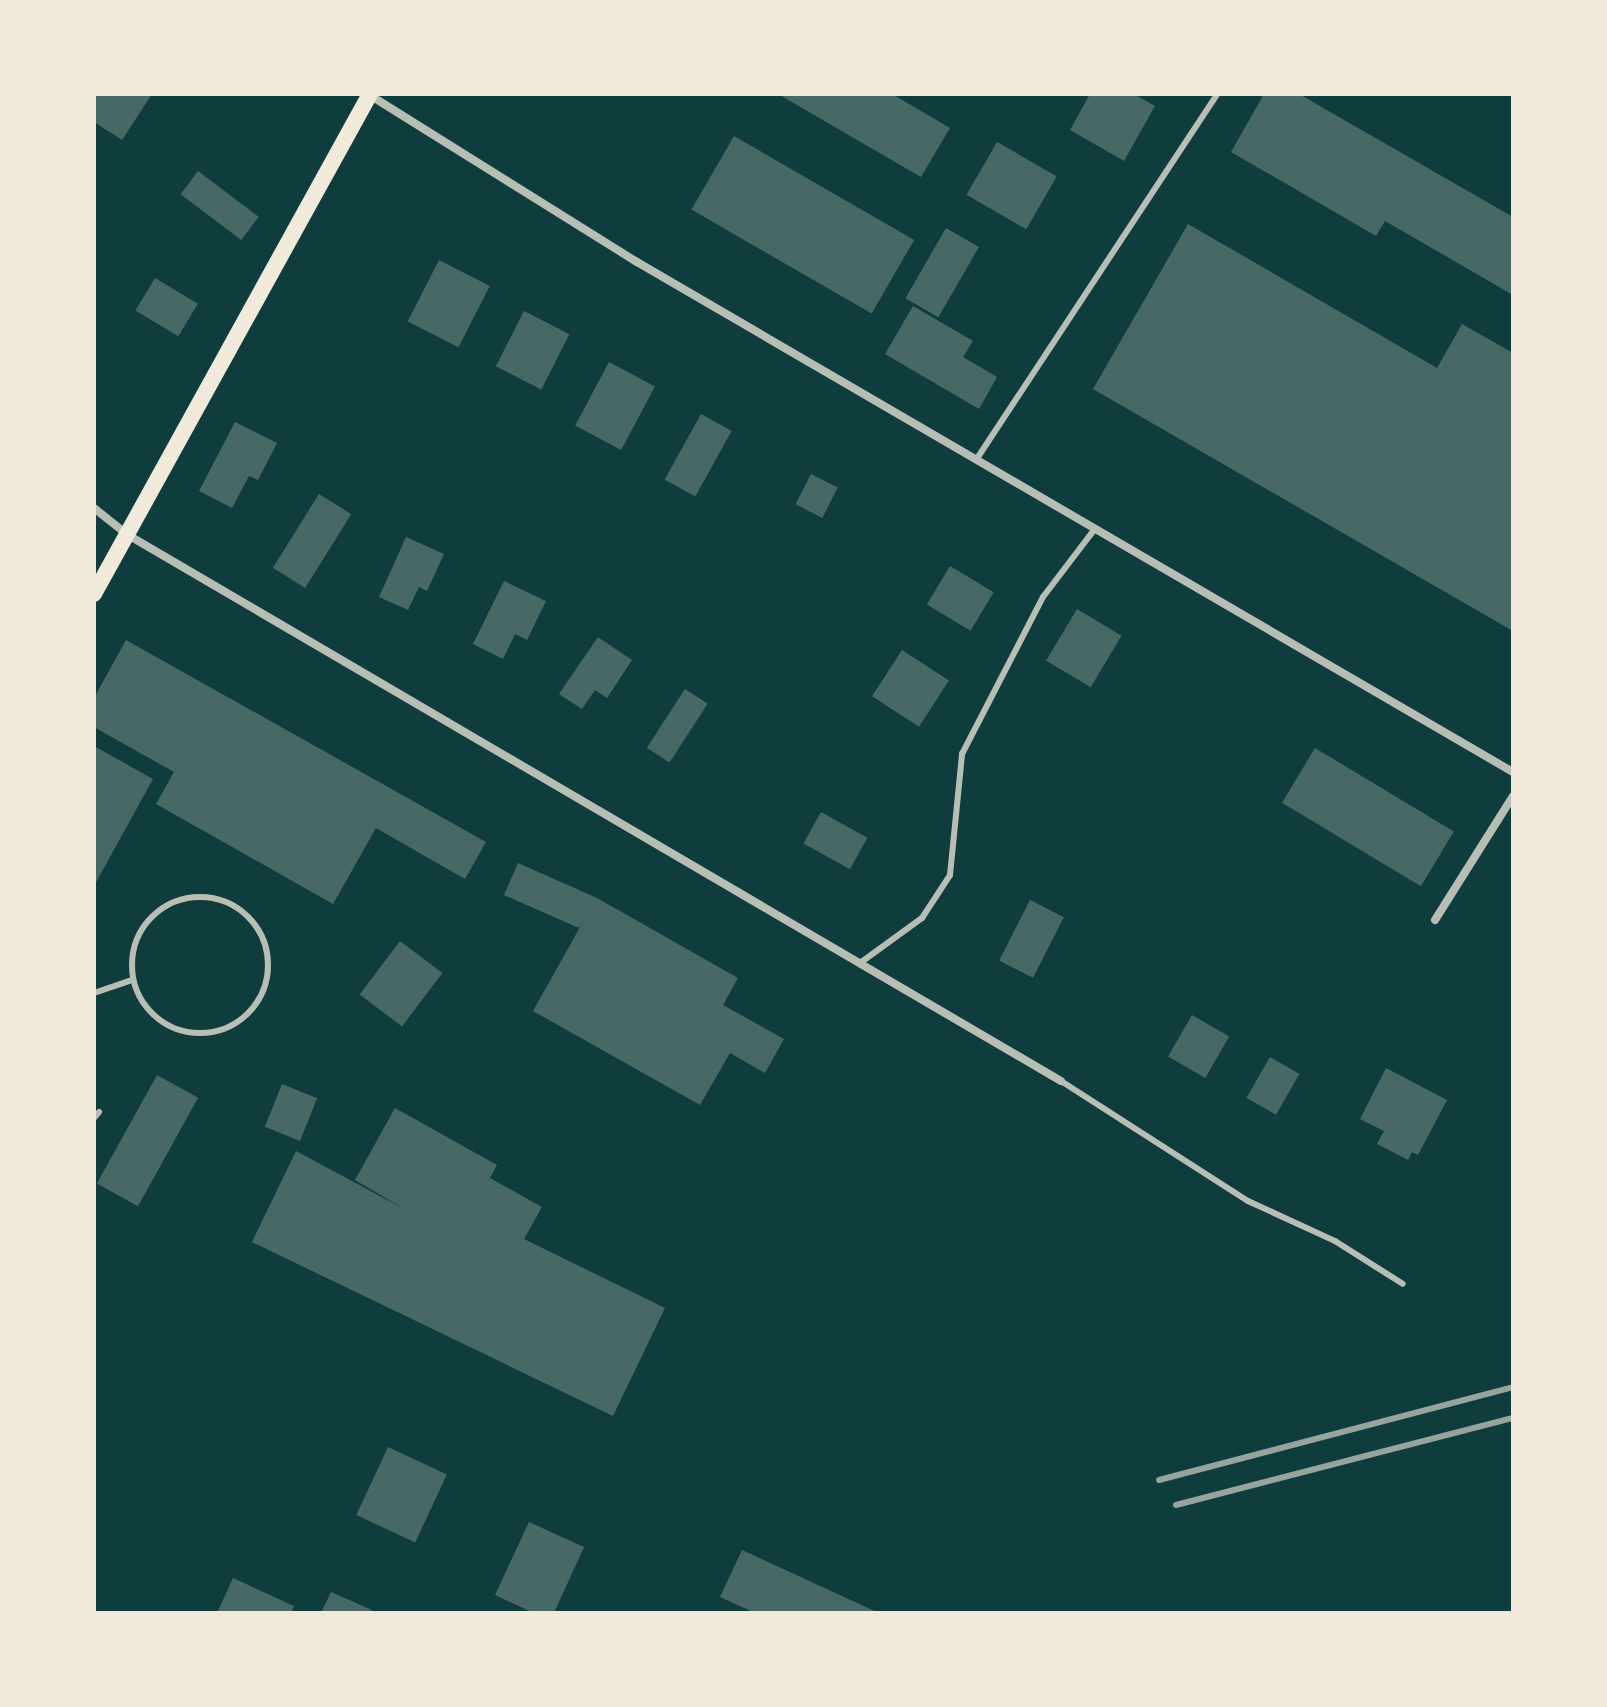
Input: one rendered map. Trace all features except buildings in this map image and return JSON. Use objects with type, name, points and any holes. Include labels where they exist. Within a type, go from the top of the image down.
[{"type":"main road","points":[[94,594],[369,94]]},
{"type":"street","points":[[369,94],[637,262],[1513,772]]},
{"type":"street","points":[[94,508],[128,535],[1061,1081]]},
{"type":"street","points":[[1435,920],[1513,796]]},
{"type":"lane","points":[[976,460],[1217,94]]},
{"type":"lane","points":[[860,963],[922,918],[950,875],[962,754],[1043,597],[1094,530]]},
{"type":"lane","points":[[184,897],[217,898],[246,913],[265,942],[268,977],[254,1008],[224,1030],[185,1033],[151,1014],[131,980],[134,942],[154,912],[184,897]]},
{"type":"lane","points":[[94,993],[131,980]]},
{"type":"lane","points":[[1061,1081],[1248,1201],[1335,1241],[1403,1284]]},
{"type":"railway","points":[[1159,1480],[1513,1387]]},
{"type":"railway","points":[[1176,1505],[1513,1418]]}]
